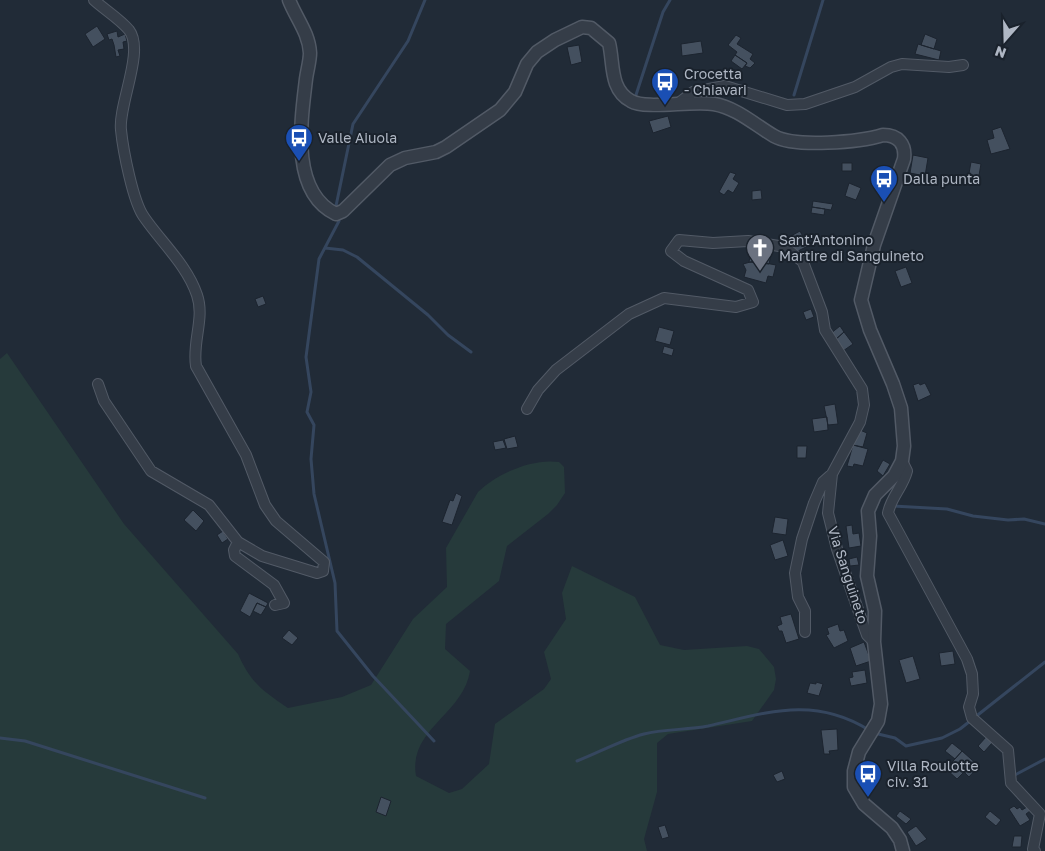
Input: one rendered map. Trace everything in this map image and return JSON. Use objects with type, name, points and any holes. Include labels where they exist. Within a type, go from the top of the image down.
[{"type":"street","points":[[94,0],[130,31],[133,47],[132,66],[120,113],[124,146],[132,183],[142,215],[171,251],[198,298],[200,316],[194,354],[196,366],[246,455],[265,505],[276,521],[323,560],[325,566],[322,572],[315,572],[262,556],[238,542],[209,504],[151,471],[104,401],[98,384]]},
{"type":"street","points":[[289,0],[306,34],[310,54],[306,79],[301,148],[303,168],[310,191],[326,209],[336,214],[343,211],[390,165],[405,158],[436,152],[500,110],[515,92],[528,64],[537,52],[582,27],[591,28],[609,43],[615,84],[621,93],[631,101],[643,104],[680,102],[716,104],[738,112],[776,137],[802,144],[883,135],[889,135],[900,141],[905,152],[904,158],[874,245],[861,300],[870,330],[894,384],[901,408],[904,431],[902,461],[894,476],[875,495],[868,511],[870,536],[867,576],[875,611],[874,642],[881,704],[878,721],[858,752],[854,771],[854,787],[864,804],[892,828],[900,840],[903,851]]},
{"type":"street","points":[[680,102],[693,92],[725,86],[787,105],[805,104],[855,87],[891,67],[902,64],[949,67],[963,65]]},
{"type":"street","name":"Via Sanguineto","points":[[527,409],[538,390],[564,364],[629,314],[664,298],[736,307],[753,302],[748,290],[684,262],[671,251],[679,240],[713,243],[748,242],[785,247],[803,262],[822,312],[825,330],[862,389],[864,405],[860,422],[832,474],[823,482],[802,539],[795,573],[798,597],[805,611],[805,632]]},
{"type":"street","points":[[902,461],[907,471],[905,480],[890,502],[888,513],[967,659],[972,674],[973,694],[969,706],[972,718],[1008,750],[1011,783],[1043,818],[1033,849],[1035,851]]},
{"type":"street","name":"Via Sanguineto","points":[[832,474],[828,513],[837,549],[867,635],[874,642]]},
{"type":"street","points":[[238,542],[234,550],[235,556],[274,585],[284,603],[275,605]]},
{"type":"green space","points":[[7,353],[124,524],[238,654],[258,685],[288,708],[342,697],[371,685],[413,619],[447,587],[446,548],[478,492],[494,479],[515,469],[537,462],[559,462],[564,467],[565,493],[557,505],[507,546],[499,581],[446,624],[445,649],[470,671],[465,686],[457,699],[420,746],[416,760],[416,776],[449,793],[462,789],[489,764],[495,724],[544,689],[551,679],[544,652],[566,619],[562,593],[572,566],[635,597],[660,645],[684,650],[747,646],[759,649],[774,667],[776,679],[774,690],[752,721],[668,734],[657,743],[657,792],[644,839],[647,851],[0,851],[0,359]]},
{"type":"building","points":[[97,26],[105,39],[93,47],[85,34]]},
{"type":"building","points":[[117,31],[118,37],[125,34],[127,41],[123,42],[124,49],[118,50],[120,56],[116,57],[112,39],[109,40],[107,34]]},
{"type":"building","points":[[925,34],[937,39],[934,49],[921,45]]},
{"type":"building","points":[[736,35],[741,38],[737,44],[753,54],[750,59],[755,63],[750,68],[745,66],[747,63],[735,55],[737,52],[728,45]]},
{"type":"building","points":[[701,41],[703,53],[682,56],[681,44]]},
{"type":"building","points":[[918,44],[941,51],[939,60],[915,54]]},
{"type":"building","points":[[579,45],[582,62],[571,65],[567,47]]},
{"type":"building","points":[[735,55],[747,63],[742,69],[731,61]]},
{"type":"building","points":[[668,116],[671,127],[653,133],[649,121]]},
{"type":"building","points":[[1001,127],[1010,149],[991,154],[987,140],[994,138],[992,130]]},
{"type":"building","points":[[913,155],[928,158],[925,176],[910,173]]},
{"type":"building","points":[[971,162],[981,164],[978,181],[968,179]]},
{"type":"building","points":[[842,163],[852,163],[852,171],[842,171]]},
{"type":"building","points":[[730,172],[736,174],[733,179],[739,183],[733,193],[728,190],[724,195],[719,192]]},
{"type":"building","points":[[849,183],[861,188],[856,200],[845,196]]},
{"type":"building","points":[[761,190],[762,199],[752,200],[752,191]]},
{"type":"building","points":[[813,201],[833,204],[831,210],[812,207]]},
{"type":"building","points":[[812,207],[825,209],[824,215],[811,213]]},
{"type":"building","points":[[800,231],[808,246],[796,252],[789,237]]},
{"type":"building","points":[[752,246],[772,250],[769,264],[749,262]]},
{"type":"building","name":"Sant'Antonino Martire di Sanguineto","points":[[754,261],[776,265],[773,277],[768,276],[766,283],[744,277],[746,270],[743,264]]},
{"type":"building","points":[[906,267],[912,283],[901,287],[895,271]]},
{"type":"building","points":[[263,296],[266,304],[258,307],[255,299]]},
{"type":"building","points":[[811,309],[814,317],[806,320],[803,312]]},
{"type":"building","points":[[840,326],[844,332],[835,340],[830,334]]},
{"type":"building","points":[[659,327],[674,331],[670,345],[655,341]]},
{"type":"building","points":[[844,332],[853,344],[843,351],[835,340]]},
{"type":"building","points":[[664,346],[674,349],[672,356],[662,353]]},
{"type":"building","points":[[919,383],[920,385],[925,383],[931,395],[918,401],[913,385]]},
{"type":"building","points":[[835,404],[838,424],[828,425],[824,406]]},
{"type":"building","points":[[827,417],[828,430],[814,432],[812,419]]},
{"type":"building","points":[[860,430],[867,433],[863,447],[853,445]]},
{"type":"building","points":[[515,436],[518,447],[507,449],[504,439]]},
{"type":"building","points":[[503,440],[506,448],[495,450],[493,442]]},
{"type":"building","points":[[853,445],[868,449],[863,466],[854,464],[853,467],[847,466]]},
{"type":"building","points":[[797,446],[807,446],[806,458],[797,458]]},
{"type":"building","points":[[883,460],[890,464],[883,476],[877,471]]},
{"type":"building","points":[[456,493],[462,496],[452,525],[442,522],[450,500],[453,501]]},
{"type":"building","points":[[193,510],[204,521],[196,531],[184,520]]},
{"type":"building","points":[[775,517],[788,519],[786,535],[772,533]]},
{"type":"building","points":[[852,525],[853,534],[859,533],[861,546],[849,548],[846,526]]},
{"type":"building","points":[[223,531],[228,539],[222,543],[217,535]]},
{"type":"building","points":[[783,540],[788,556],[775,560],[770,545]]},
{"type":"building","points":[[857,557],[859,565],[850,566],[849,559]]},
{"type":"building","points":[[249,593],[268,603],[266,607],[257,603],[250,617],[240,611]]},
{"type":"building","points":[[257,603],[266,607],[261,615],[253,611]]},
{"type":"building","points":[[791,614],[799,639],[786,643],[782,631],[779,631],[777,626],[782,624],[780,617]]},
{"type":"building","points":[[838,624],[840,631],[844,630],[848,641],[834,648],[826,635],[829,634],[827,628]]},
{"type":"building","points":[[289,630],[298,638],[292,645],[282,638]]},
{"type":"building","points":[[864,642],[871,661],[856,666],[850,648]]},
{"type":"building","points":[[953,651],[955,664],[941,666],[939,653]]},
{"type":"building","points":[[913,656],[920,679],[906,683],[899,660]]},
{"type":"building","points":[[865,670],[867,683],[851,686],[849,678],[853,677],[852,672]]},
{"type":"building","points":[[816,682],[823,684],[819,696],[807,693],[810,683],[816,684]]},
{"type":"building","points":[[837,729],[838,750],[829,751],[830,754],[824,754],[821,730]]},
{"type":"building","points":[[986,737],[992,743],[984,752],[978,746]]},
{"type":"building","points":[[952,743],[962,751],[955,759],[945,751]]},
{"type":"building","points":[[962,751],[979,766],[969,777],[964,772],[957,779],[946,769]]},
{"type":"building","points":[[782,771],[785,779],[777,782],[773,775]]},
{"type":"building","points":[[381,797],[391,801],[386,816],[376,812]]},
{"type":"building","points":[[1014,806],[1017,809],[1020,807],[1022,810],[1027,807],[1030,811],[1026,814],[1030,820],[1020,826],[1009,809]]},
{"type":"building","points":[[900,811],[911,819],[906,824],[896,816]]},
{"type":"building","points":[[990,811],[1001,820],[996,826],[985,817]]},
{"type":"building","points":[[665,825],[669,837],[662,839],[658,827]]},
{"type":"building","points":[[916,826],[927,839],[916,846],[907,832]]},
{"type":"building","points":[[1014,836],[1022,836],[1021,847],[1012,847]]},
{"type":"waterway","points":[[336,206],[353,124],[408,41],[425,0]]},
{"type":"waterway","points":[[635,98],[663,12],[670,0]]},
{"type":"waterway","points":[[794,95],[823,0]]},
{"type":"waterway","points":[[339,221],[319,259],[306,357],[311,392],[307,412],[314,425],[311,459],[314,494],[335,583],[337,631],[373,676],[434,741]]},
{"type":"waterway","points":[[325,248],[343,250],[357,257],[428,315],[448,335],[471,352]]},
{"type":"waterway","points":[[893,506],[947,509],[973,516],[1008,520],[1024,519],[1045,524]]},
{"type":"waterway","points":[[874,733],[895,738],[906,746],[942,738],[960,729],[1045,662]]},
{"type":"waterway","points":[[577,761],[644,734],[708,726],[770,712],[809,710],[828,713],[848,719],[869,730]]},
{"type":"waterway","points":[[0,738],[25,741],[205,798]]},
{"type":"waterway","points":[[1013,776],[1045,759]]},
{"type":"place","name":"Crocetta - Chiavari","points":[[665,106]]},
{"type":"place","name":"Valle Aiuola","points":[[299,162]]},
{"type":"place","name":"Dalla punta","points":[[884,203]]},
{"type":"place","name":"Sant'Antonino Martire di Sanguineto","points":[[760,272]]},
{"type":"place","name":"Villa Roulotte civ. 31","points":[[868,798]]}]
